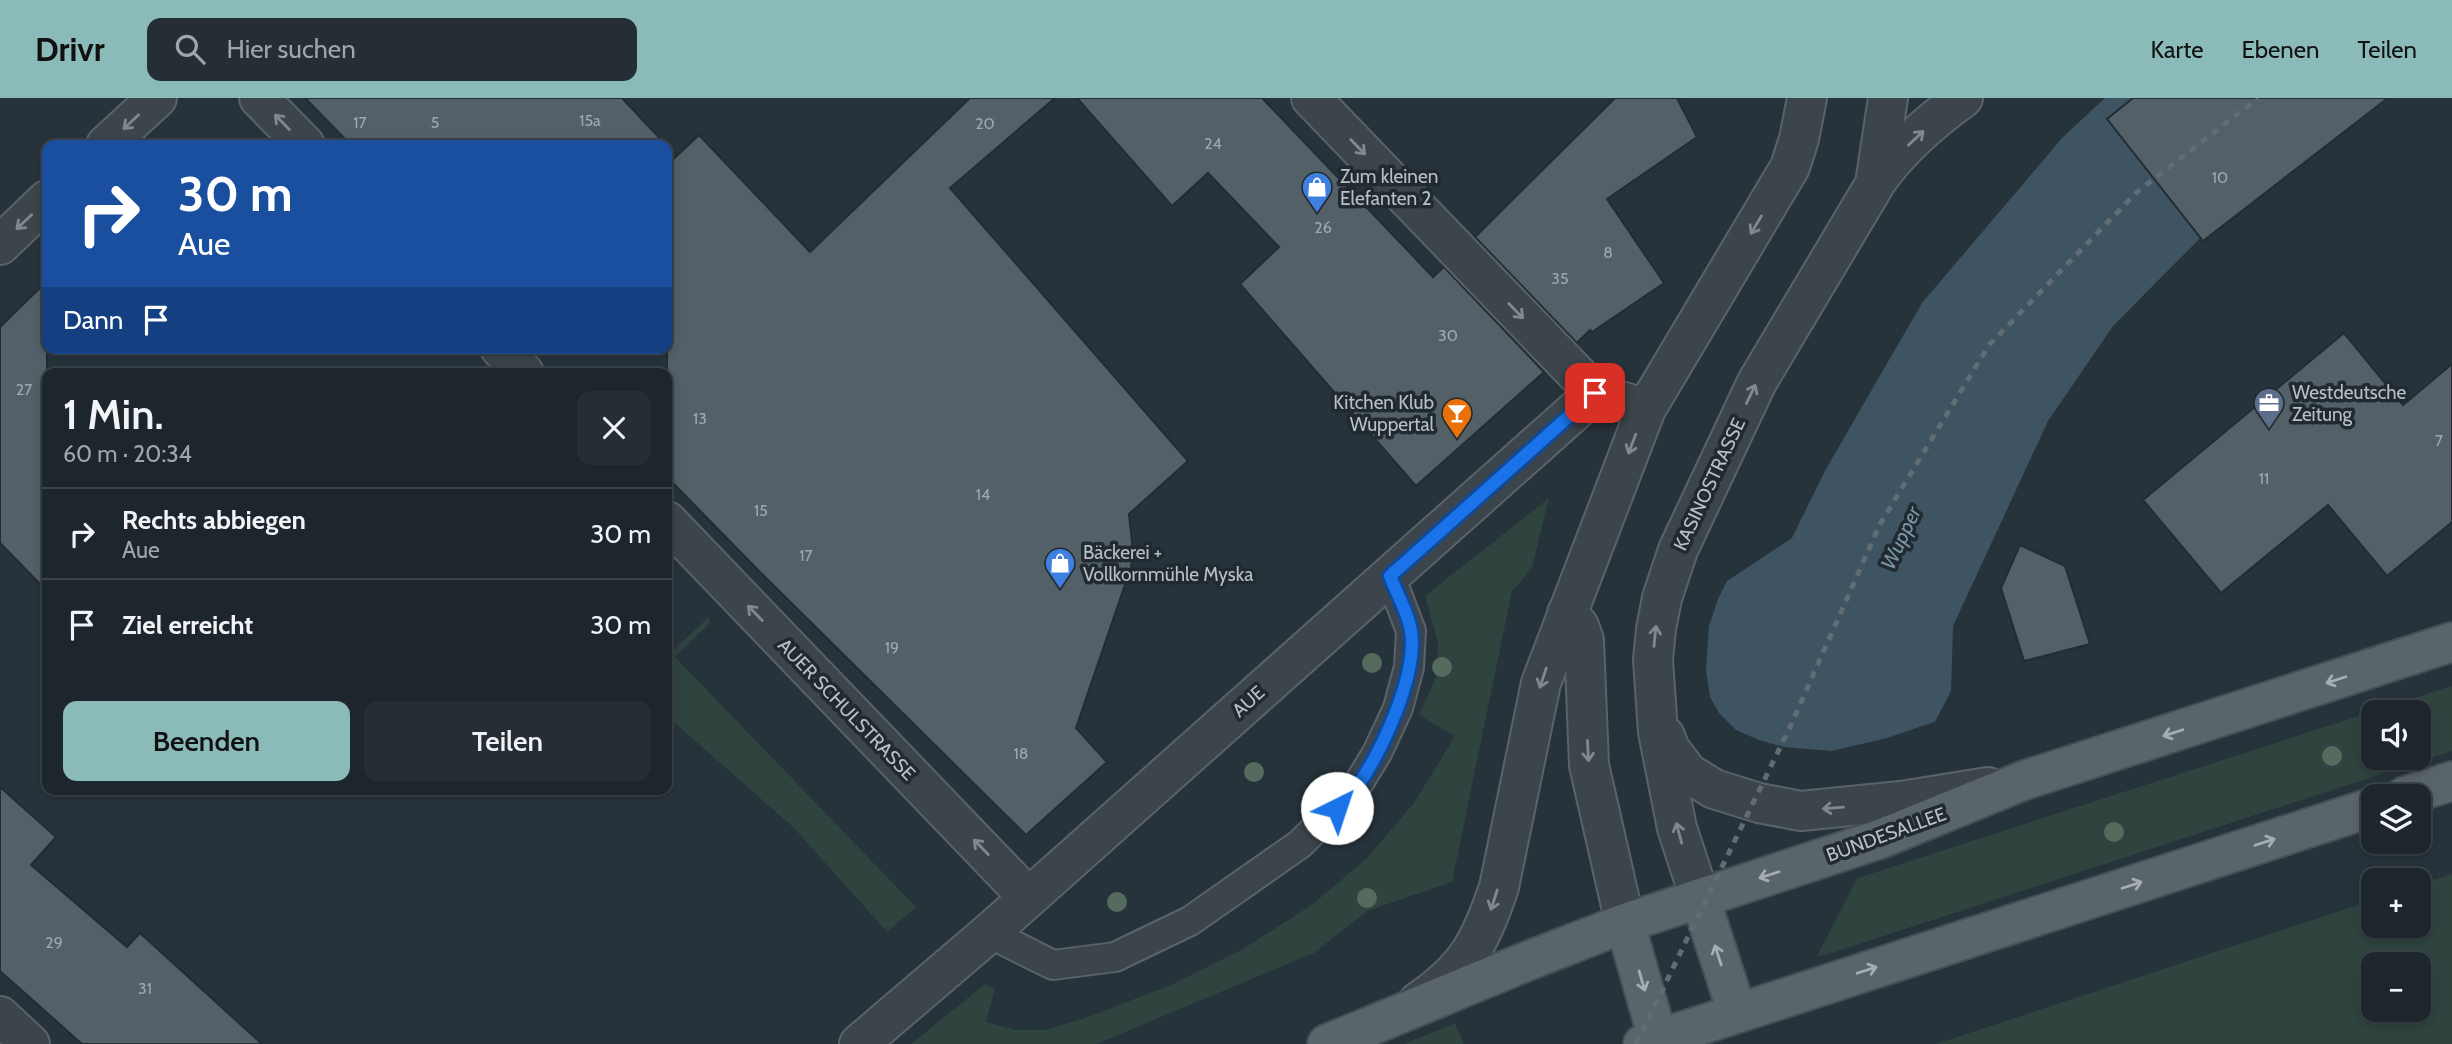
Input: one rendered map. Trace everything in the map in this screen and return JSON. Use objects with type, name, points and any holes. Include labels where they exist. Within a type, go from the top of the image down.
[{"type":"main road","name":"BUNDESALLEE","points":[[1327,1044],[1625,923],[1880,839],[2025,780],[2452,642]]},
{"type":"main road","points":[[2431,788],[2452,781]]},
{"type":"main road","points":[[1625,923],[1651,1042],[2361,811]]},
{"type":"main road","points":[[1700,898],[1737,1012]]},
{"type":"street","points":[[111,140],[156,98]]},
{"type":"street","points":[[259,98],[300,140]]},
{"type":"street","points":[[1311,98],[1595,393],[1646,409]]},
{"type":"street","points":[[1790,167],[1807,98]]},
{"type":"street","points":[[1400,1014],[1442,986],[1462,966],[1488,919],[1499,887],[1541,683],[1646,409],[1828,98]]},
{"type":"street","name":"KASINOSTRASSE","points":[[1700,898],[1677,828],[1662,758],[1655,704],[1653,660],[1656,629],[1668,574],[1757,382],[1875,184],[1888,98]]},
{"type":"street","points":[[1875,184],[1889,163],[1907,145],[1963,98]]},
{"type":"street","points":[[0,245],[42,205]]},
{"type":"street","points":[[506,354],[519,368]]},
{"type":"street","name":"AUE","points":[[859,1044],[989,933],[1595,393]]},
{"type":"street","name":"AUER SCHULSTRASSE","points":[[672,526],[1028,897]]},
{"type":"street","points":[[1567,613],[1579,626],[1584,640],[1589,765],[1625,923]]},
{"type":"street","points":[[1655,704],[1670,750],[1688,773],[1714,789],[1759,803],[1801,811],[1901,802],[2025,780]]},
{"type":"street","points":[[0,1016],[30,1044]]},
{"type":"lane","points":[[989,933],[1053,965],[1115,957],[1190,920],[1300,844],[1355,789],[1377,754],[1398,708],[1409,667],[1411,631],[1390,576]]},
{"type":"green space","points":[[1549,498],[1532,568],[1512,591],[1452,882],[1367,911],[1314,953],[1096,1044],[911,1044],[985,984],[995,989],[986,1022],[1016,1030],[1046,1030],[1091,1016],[1173,984],[1243,949],[1313,904],[1367,858],[1414,803],[1455,736],[1419,715],[1436,677],[1438,643],[1425,596]]},
{"type":"green space","points":[[709,617],[709,624],[675,657],[916,907],[887,932],[794,828],[672,720],[672,651]]},
{"type":"green space","points":[[2452,686],[2452,751],[2431,758],[2431,700],[2409,700]]},
{"type":"green space","points":[[2361,715],[2361,770],[2394,770],[1825,955],[1804,958],[1749,913]]},
{"type":"green space","points":[[2452,874],[2452,1044],[1936,1044],[2361,904],[2361,938],[2431,938],[2431,881]]},
{"type":"green space","points":[[1455,1023],[1464,1044],[1404,1044]]},
{"type":"water","name":"Wupper","points":[[2105,98],[2371,98],[2216,222],[2113,326],[2048,421],[1953,626],[1951,691],[1767,1044],[1494,1044],[1727,581],[1792,538],[1826,469],[1922,303],[2063,137]]},
{"type":"pier","points":[[1725,578],[1709,626],[1706,670],[1710,697],[1719,713],[1736,730],[1784,747],[1832,751],[1887,738],[1940,720],[1771,1044],[1490,1044]]},
{"type":"building","points":[[305,98],[622,98],[661,140],[346,140]]},
{"type":"building","points":[[970,98],[1055,98],[950,188],[1188,461],[1129,514],[1133,551],[1131,567],[1076,728],[1107,762],[1026,835],[672,482],[672,368],[667,368],[667,354],[672,354],[672,160],[699,135],[810,252]]},
{"type":"building","points":[[1077,98],[1262,98],[1433,277],[1444,267],[1544,372],[1416,486],[1240,284],[1279,247],[1208,173],[1172,206]]},
{"type":"building","points":[[1615,98],[1677,98],[1697,137],[1607,199],[1664,283],[1592,332],[1590,330],[1577,343],[1475,237]]},
{"type":"building","points":[[2133,98],[2388,98],[2203,241],[2107,119]]},
{"type":"building","points":[[42,286],[42,354],[47,354],[47,368],[42,368],[42,586],[0,543],[0,327]]},
{"type":"building","points":[[2344,333],[2403,405],[2452,364],[2452,522],[2387,576],[2328,505],[2221,593],[2143,500]]},
{"type":"building","points":[[2020,545],[2065,566],[2090,644],[2024,661],[2001,588]]},
{"type":"building","points":[[0,787],[56,837],[31,865],[127,947],[140,933],[262,1044],[82,1044],[0,971]]},
{"type":"railway","points":[[1636,1044],[1790,727],[1880,524],[1989,345],[2136,193],[2258,98]]},
{"type":"place","name":"Zum kleinen Elefanten 2","points":[[1317,214]]},
{"type":"place","name":"Westdeutsche Zeitung","points":[[2269,430]]},
{"type":"place","name":"Kitchen Klub Wuppertal","points":[[1457,440]]},
{"type":"place","name":"Bäckerei + Vollkornmühle Myska","points":[[1060,590]]},
{"type":"route","points":[[1337,808],[1355,789],[1377,754],[1398,708],[1409,667],[1411,631],[1390,576],[1595,393]]}]
